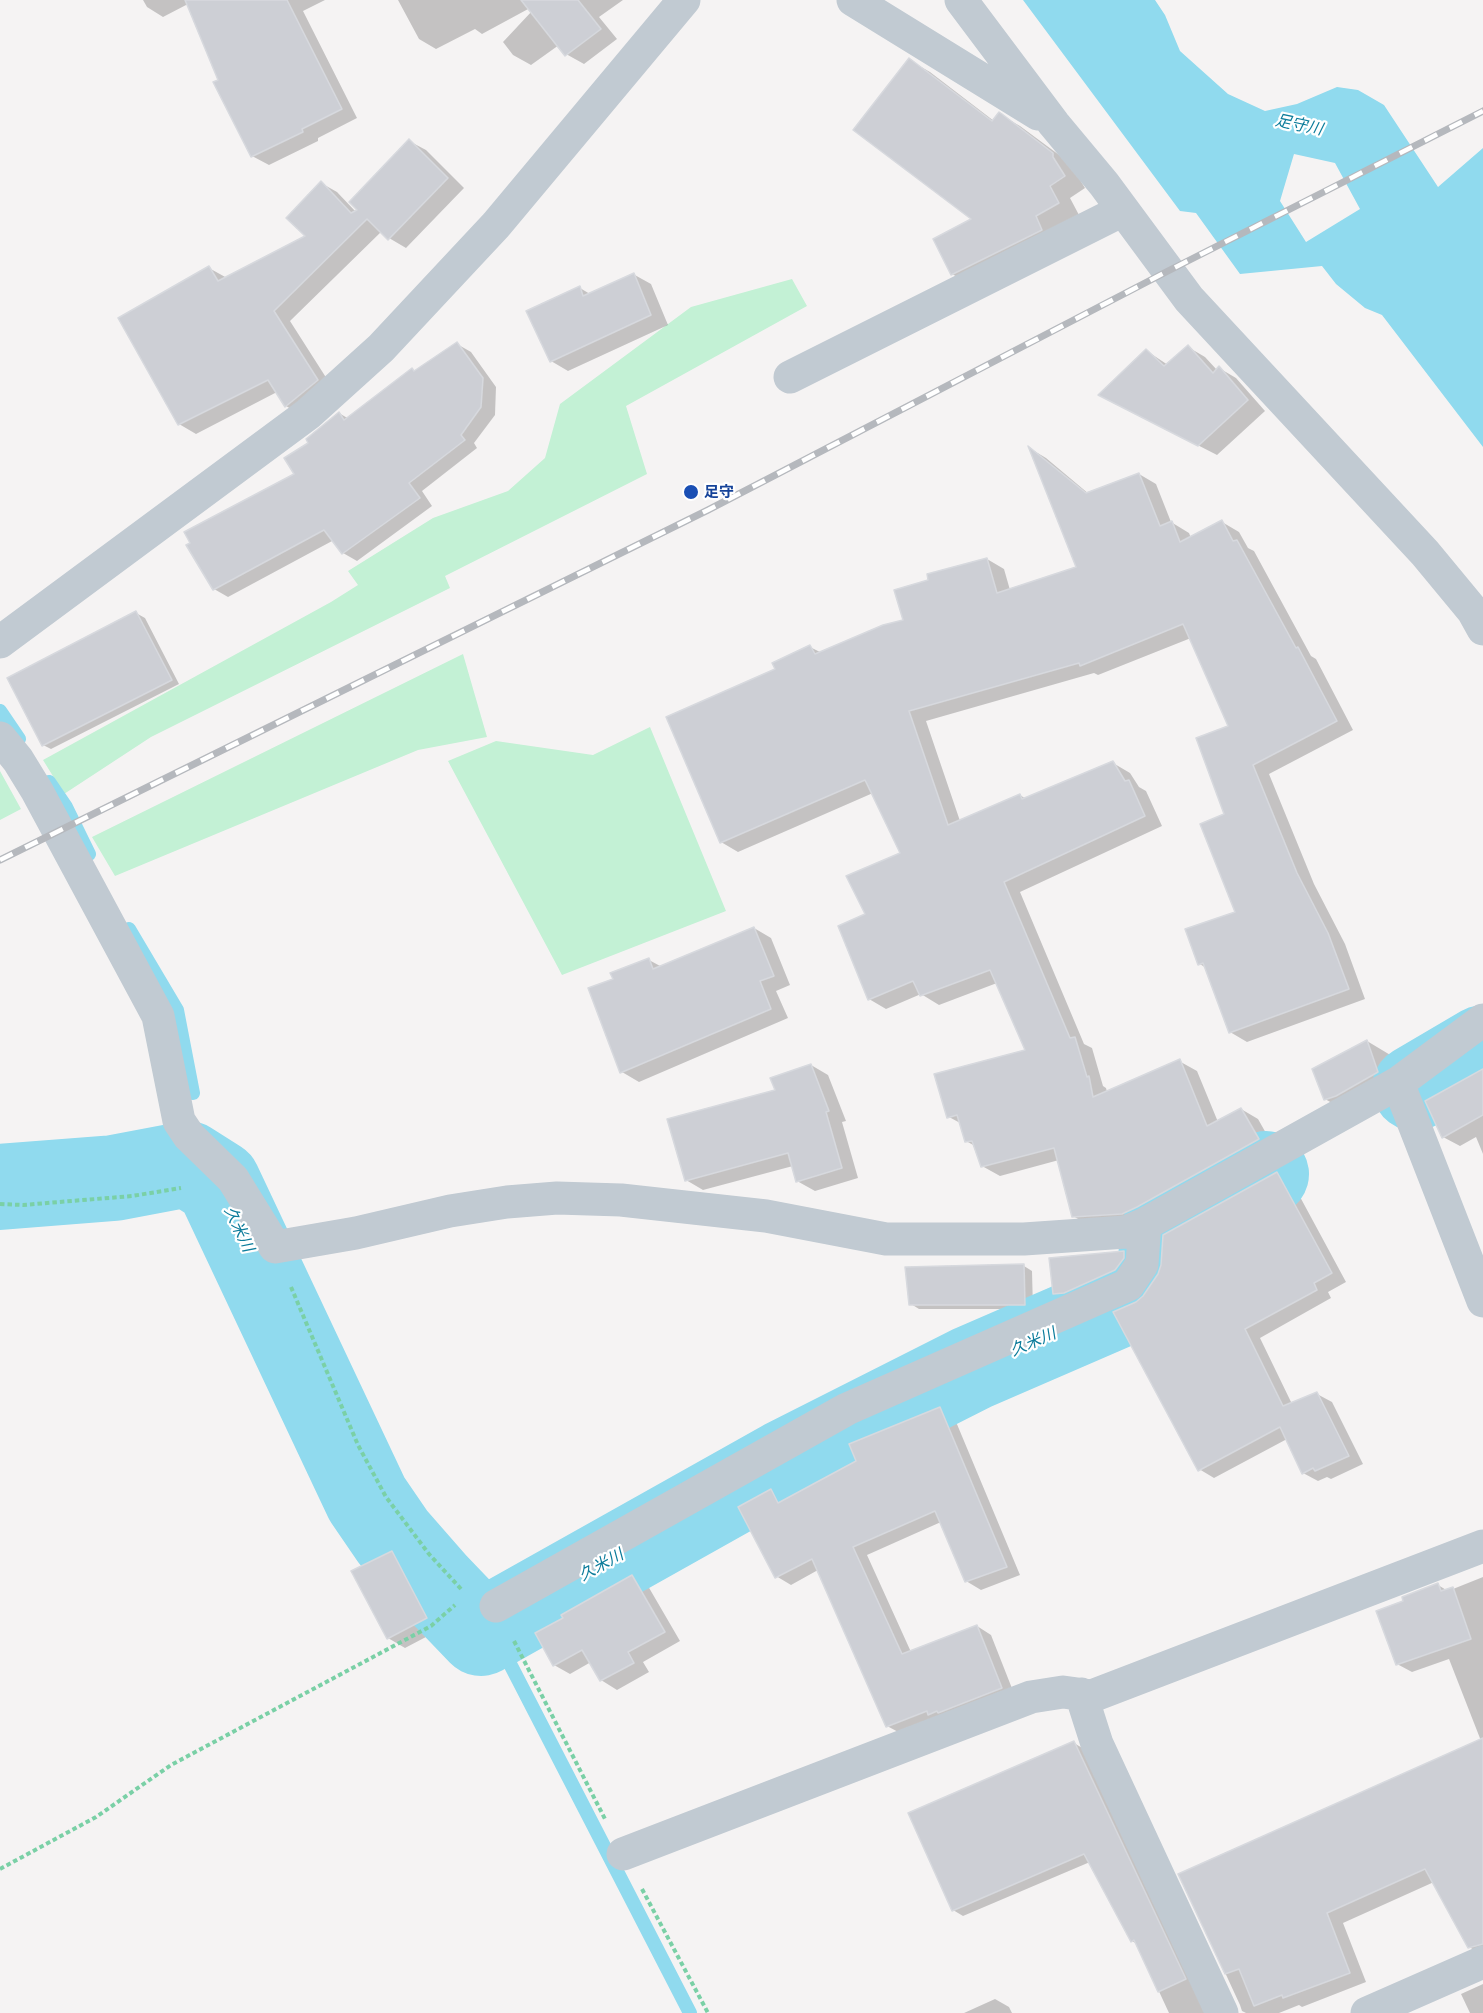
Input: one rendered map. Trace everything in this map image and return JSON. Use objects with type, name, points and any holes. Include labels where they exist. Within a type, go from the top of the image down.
[{"type":"street","points":[[0,642],[308,414],[381,348],[496,225],[684,0]]},
{"type":"street","points":[[853,0],[1054,124]]},
{"type":"street","points":[[961,0],[1054,124],[1104,184],[1189,299],[1425,553],[1473,611],[1483,629]]},
{"type":"street","points":[[790,377],[1123,210]]},
{"type":"street","points":[[0,738],[18,760],[38,791],[158,1016],[179,1121],[189,1136],[233,1179],[275,1247],[356,1233],[450,1211],[507,1202],[557,1198],[621,1200],[766,1216],[886,1239],[1024,1239],[1126,1232],[1145,1224],[1398,1083],[1483,1020]]},
{"type":"street","points":[[1398,1083],[1483,1301]]},
{"type":"street","points":[[496,1606],[847,1409],[1128,1285],[1142,1264],[1145,1224]]},
{"type":"street","points":[[623,1854],[1031,1697],[1063,1692],[1092,1696],[1483,1546]]},
{"type":"street","points":[[1081,1694],[1097,1744],[1222,2013]]},
{"type":"street","points":[[1366,2013],[1483,1962]]},
{"type":"path","points":[[0,1204],[132,1196],[190,1186]]},
{"type":"path","points":[[275,1247],[358,1445],[386,1497],[429,1554],[466,1595],[496,1606]]},
{"type":"path","points":[[0,1869],[96,1817],[171,1765],[388,1650],[431,1626],[447,1614]]},
{"type":"green space","points":[[792,279],[807,306],[626,406],[647,474],[445,576],[450,588],[151,737],[64,794],[43,760],[331,602],[358,585],[348,571],[433,518],[508,491],[545,458],[560,404],[691,307]]},
{"type":"green space","points":[[463,654],[487,737],[418,750],[115,876],[92,837]]},
{"type":"green space","points":[[650,727],[726,911],[562,975],[448,761],[496,741],[593,755]]},
{"type":"green space","points":[[0,771],[21,809],[0,820]]},
{"type":"water","name":"足守川","points":[[1023,0],[1155,0],[1165,15],[1180,51],[1228,94],[1265,111],[1297,104],[1337,87],[1358,90],[1384,105],[1438,187],[1483,148],[1483,447],[1382,315],[1365,308],[1336,284],[1322,266],[1240,274],[1196,213],[1180,211]],"holes":[[[1294,154],[1335,163],[1360,209],[1306,242],[1280,201]]]},
{"type":"building","points":[[185,0],[287,0],[342,109],[302,129],[303,132],[251,157],[213,82],[218,80]]},
{"type":"building","points":[[521,0],[578,0],[601,29],[565,56]]},
{"type":"building","points":[[909,58],[992,121],[999,112],[1002,114],[1053,153],[1053,157],[1065,176],[1050,186],[1059,203],[1036,216],[1042,230],[951,275],[933,239],[971,219],[853,130]]},
{"type":"building","points":[[409,139],[448,178],[388,240],[367,219],[274,311],[318,380],[285,407],[268,380],[178,425],[118,318],[209,266],[218,281],[305,236],[286,218],[321,181],[351,213],[357,210],[349,202]]},
{"type":"building","points":[[634,273],[651,315],[550,362],[526,311],[580,286],[583,296]]},
{"type":"building","points":[[457,342],[483,378],[481,407],[461,435],[465,440],[409,483],[420,498],[342,554],[324,530],[213,590],[186,545],[190,543],[184,532],[294,474],[284,458],[308,443],[306,439],[339,412],[344,420],[412,368],[414,371]]},
{"type":"building","points":[[1188,345],[1213,373],[1219,366],[1248,400],[1198,446],[1098,395],[1146,349],[1164,366]]},
{"type":"building","points":[[1028,446],[1086,493],[1139,473],[1160,526],[1172,521],[1180,542],[1222,520],[1233,541],[1237,540],[1337,721],[1253,765],[1297,873],[1328,933],[1349,989],[1229,1033],[1203,963],[1198,965],[1185,929],[1235,912],[1200,824],[1224,814],[1196,738],[1228,726],[1183,624],[1080,666],[1079,663],[909,711],[948,825],[1020,794],[1022,799],[1113,761],[1125,781],[1129,780],[1145,816],[1004,882],[1070,1038],[1075,1037],[1087,1077],[1089,1076],[1093,1097],[1180,1059],[1207,1126],[1241,1108],[1259,1139],[1122,1214],[1072,1217],[1054,1148],[981,1167],[972,1141],[965,1142],[957,1115],[947,1118],[934,1074],[1025,1050],[990,970],[920,996],[913,981],[868,1000],[838,926],[865,914],[846,876],[900,853],[865,780],[720,843],[666,717],[775,669],[772,663],[810,645],[815,654],[883,625],[903,620],[894,590],[928,580],[927,574],[987,558],[997,593],[1076,567]]},
{"type":"building","points":[[136,611],[172,680],[42,746],[7,678]]},
{"type":"building","points":[[754,927],[774,976],[760,981],[771,1009],[620,1073],[588,988],[613,979],[610,973],[649,958],[653,969]]},
{"type":"building","points":[[1367,1040],[1378,1072],[1336,1096],[1324,1100],[1312,1069]]},
{"type":"building","points":[[811,1064],[829,1111],[826,1112],[842,1168],[796,1182],[788,1153],[685,1181],[667,1119],[775,1090],[770,1078]]},
{"type":"building","points":[[1483,1069],[1483,1115],[1442,1138],[1425,1101]]},
{"type":"building","points":[[1277,1172],[1332,1273],[1314,1283],[1317,1290],[1245,1329],[1283,1406],[1317,1392],[1349,1456],[1315,1471],[1313,1468],[1302,1474],[1280,1427],[1198,1471],[1113,1312],[1136,1302],[1158,1274],[1161,1265],[1163,1235]]},
{"type":"building","points":[[1124,1251],[1124,1258],[1115,1270],[1064,1293],[1053,1294],[1049,1258]]},
{"type":"building","points":[[1024,1264],[1025,1305],[909,1305],[905,1267]]},
{"type":"building","points":[[940,1407],[1007,1567],[965,1582],[935,1511],[853,1547],[902,1654],[977,1625],[1002,1688],[938,1713],[937,1711],[928,1715],[927,1711],[886,1727],[812,1559],[775,1578],[738,1507],[771,1489],[778,1503],[856,1461],[849,1444]]},
{"type":"building","points":[[392,1551],[427,1618],[387,1639],[351,1571]]},
{"type":"building","points":[[632,1575],[665,1632],[628,1652],[634,1663],[600,1681],[582,1650],[553,1666],[535,1633],[563,1618],[561,1615]]},
{"type":"building","points":[[1438,1583],[1441,1591],[1453,1587],[1471,1639],[1396,1665],[1376,1611],[1403,1601],[1402,1597]]},
{"type":"building","points":[[1483,1738],[1483,1944],[1468,1948],[1425,1869],[1327,1913],[1350,1973],[1283,1998],[1282,1995],[1254,2006],[1239,1969],[1225,1974],[1178,1874]]},
{"type":"building","points":[[1074,1741],[1186,1979],[1158,1992],[1134,1940],[1131,1942],[1084,1854],[952,1911],[908,1813]]},
{"type":"waterway","points":[[0,711],[19,739]]},
{"type":"waterway","points":[[49,782],[66,807],[89,854]]},
{"type":"waterway","points":[[129,929],[177,1010],[193,1093]]},
{"type":"waterway","name":"久米川","points":[[1415,1088],[1483,1048]]},
{"type":"waterway","points":[[188,1164],[189,1151]]},
{"type":"waterway","name":"久米川","points":[[0,1187],[114,1178],[188,1164],[218,1183],[367,1499],[393,1537],[481,1633],[784,1463],[972,1368],[1159,1287],[1163,1233],[1266,1174]]},
{"type":"waterway","points":[[481,1633],[507,1658],[690,2013]]},
{"type":"railway","points":[[0,860],[708,510],[1168,271],[1483,111]]},
{"type":"place","name":"足守","points":[[691,492]]}]
